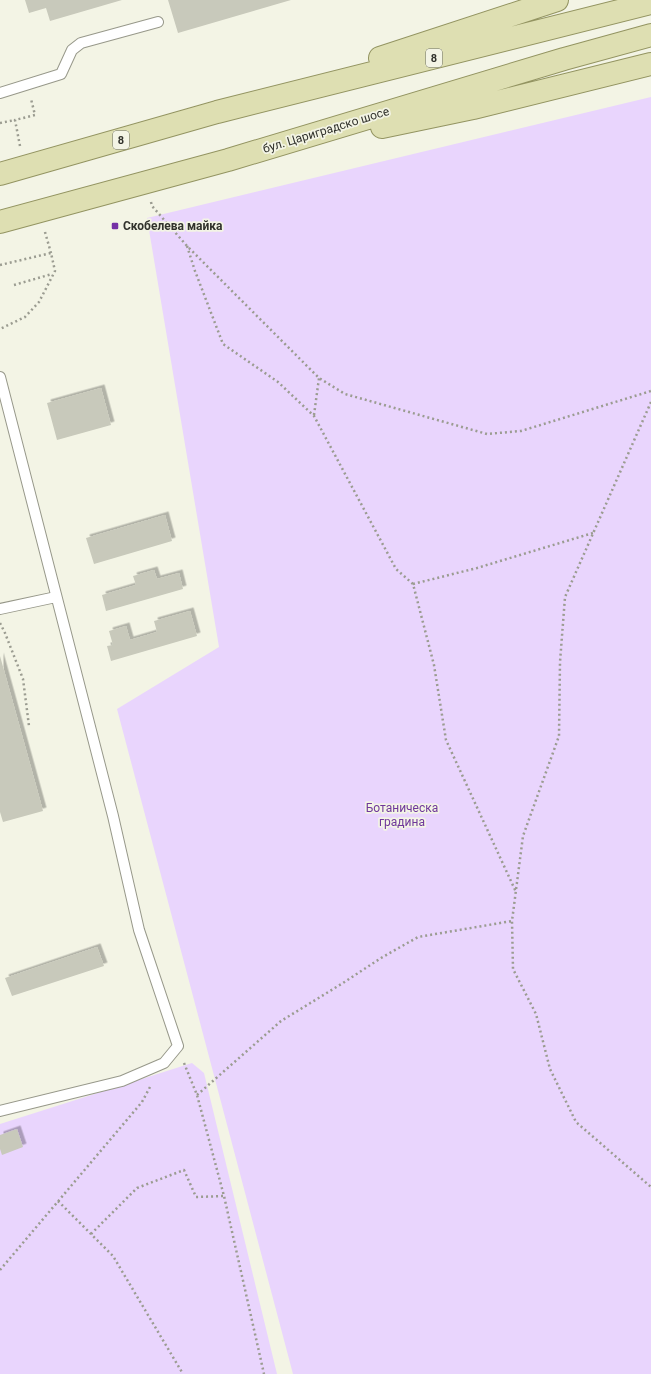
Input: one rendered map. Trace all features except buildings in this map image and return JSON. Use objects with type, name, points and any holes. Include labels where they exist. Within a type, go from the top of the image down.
[{"type":"main road","points":[[217,112],[557,0]]},
{"type":"main road","name":"8","points":[[0,174],[217,112],[651,3]]},
{"type":"main road","name":"бул. Цариградско шосе","points":[[0,222],[228,160],[564,58],[651,35]]},
{"type":"main road","points":[[228,160],[473,108],[651,64]]},
{"type":"lane","points":[[0,92],[61,74],[72,50],[81,43],[158,22]]},
{"type":"lane","points":[[0,377],[56,598],[114,816],[139,930],[178,1046],[164,1063],[122,1081],[0,1111]]},
{"type":"lane","points":[[0,609],[56,598]]},
{"type":"path","points":[[0,123],[15,120]]},
{"type":"path","points":[[143,183],[152,206],[187,246],[319,378],[345,394],[487,434],[521,431],[651,390]]},
{"type":"path","points":[[187,246],[223,344],[278,382],[314,416],[396,568],[413,584],[434,665],[446,740],[516,893]]},
{"type":"path","points":[[0,265],[51,253],[54,271],[39,302],[25,317],[0,329]]},
{"type":"path","points":[[14,285],[53,274]]},
{"type":"path","points":[[314,416],[319,378]]},
{"type":"path","points":[[651,402],[565,597],[560,662],[559,736],[523,836],[512,921],[513,969],[536,1014],[550,1069],[576,1122],[651,1187]]},
{"type":"path","points":[[413,584],[477,568],[593,533]]},
{"type":"path","points":[[0,622],[23,679],[29,726]]},
{"type":"path","points":[[197,1095],[281,1022],[381,958],[418,937],[512,921]]},
{"type":"path","points":[[178,1046],[197,1095],[224,1196],[264,1374]]},
{"type":"path","points":[[0,1270],[142,1102],[164,1063]]},
{"type":"path","points":[[92,1234],[137,1188],[184,1170],[196,1197],[224,1196]]},
{"type":"path","points":[[58,1202],[113,1256],[183,1374]]},
{"type":"green space","name":"Ботаническа градина","points":[[651,97],[651,1374],[293,1374],[117,709],[219,647],[147,218]]},
{"type":"green space","points":[[192,1063],[204,1073],[277,1374],[0,1374],[0,1124]]},
{"type":"place","name":"Скобелева майка","points":[[115,226]]}]
